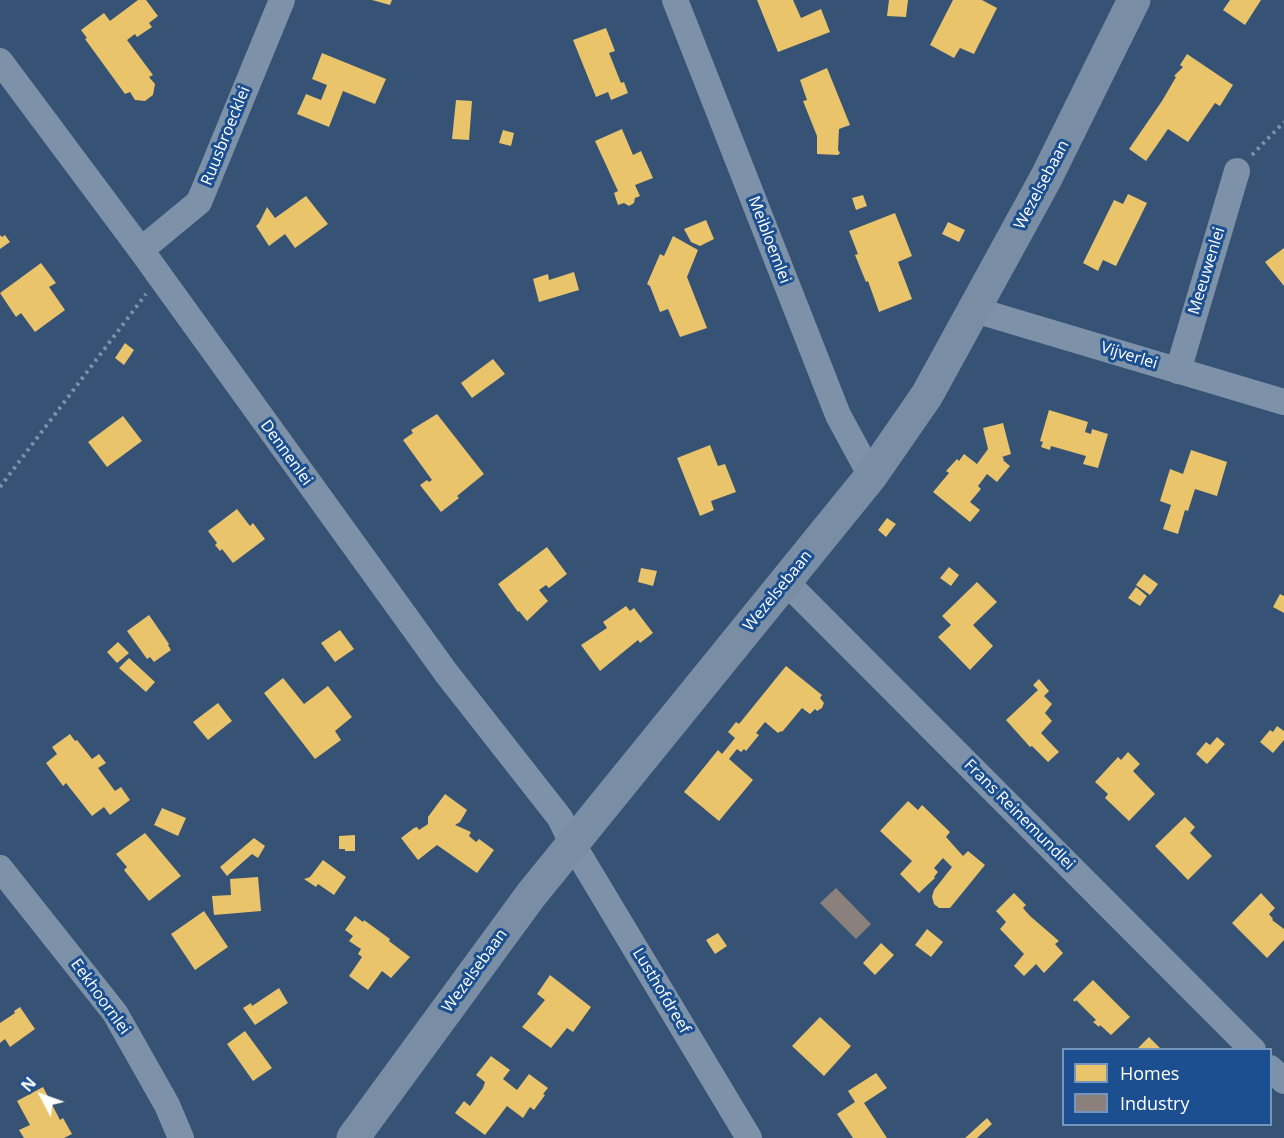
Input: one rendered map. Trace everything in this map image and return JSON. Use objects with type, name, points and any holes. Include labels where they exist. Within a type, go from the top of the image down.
[{"type":"street","name":"Ruusbroecklei","points":[[141,250],[199,202],[282,0]]},
{"type":"street","name":"Meibloemlei","points":[[675,0],[838,416],[871,476]]},
{"type":"street","name":"Wezelsebaan","points":[[353,1138],[531,896],[871,476],[927,395],[1046,178],[1134,0]]},
{"type":"street","name":"Dennenlei","points":[[0,61],[141,250],[447,674],[560,818],[572,843]]},
{"type":"street","name":"Meeuwenlei","points":[[1178,371],[1237,171]]},
{"type":"street","name":"Vijverlei","points":[[975,310],[1284,402]]},
{"type":"street","name":"Frans Reinemundlei","points":[[786,582],[1250,1048]]},
{"type":"street","name":"Lusthofdreef","points":[[572,843],[749,1138]]},
{"type":"street","name":"Eekhoornlei","points":[[0,868],[116,1013],[167,1105],[182,1138]]},
{"type":"street","points":[[1272,1070],[1284,1081]]},
{"type":"path","points":[[1237,171],[1284,122]]},
{"type":"path","points":[[0,487],[159,277]]},
{"type":"building: Homes","points":[[138,0],[146,0],[158,16],[149,23],[152,27],[137,37],[135,34],[127,40],[153,75],[149,77],[155,84],[153,95],[145,101],[135,100],[130,92],[125,94],[85,39],[87,38],[81,30],[104,13],[110,21]]},
{"type":"building: Homes","points":[[372,0],[392,0],[390,5]]},
{"type":"building: Homes","points":[[757,0],[793,0],[801,18],[821,9],[830,32],[778,52]]},
{"type":"building: Homes","points":[[889,0],[908,0],[906,17],[887,16]]},
{"type":"building: Homes","points":[[953,0],[982,0],[997,8],[974,54],[960,48],[954,58],[930,45]]},
{"type":"building: Homes","points":[[1230,0],[1261,0],[1245,25],[1223,10]]},
{"type":"building: Homes","points":[[606,28],[615,51],[609,53],[621,83],[624,82],[628,93],[611,100],[608,92],[596,97],[573,40]]},
{"type":"building: Homes","points":[[322,53],[386,79],[375,104],[343,91],[329,127],[297,114],[306,94],[321,100],[327,85],[312,79]]},
{"type":"building: Homes","points":[[1187,54],[1233,85],[1220,106],[1215,103],[1188,142],[1168,129],[1146,161],[1129,149],[1162,101],[1176,77],[1174,76],[1183,67],[1180,65]]},
{"type":"building: Homes","points":[[827,68],[850,125],[839,129],[838,150],[840,153],[838,155],[817,154],[817,136],[803,101],[807,100],[800,80]]},
{"type":"building: Homes","points":[[456,100],[472,101],[469,140],[452,139]]},
{"type":"building: Homes","points":[[622,129],[633,155],[641,151],[653,178],[635,185],[640,196],[635,198],[634,203],[629,206],[624,203],[618,205],[614,193],[618,191],[595,141]]},
{"type":"building: Homes","points":[[503,130],[514,133],[511,146],[499,143]]},
{"type":"building: Homes","points":[[1128,194],[1147,203],[1116,266],[1103,260],[1098,271],[1083,263],[1114,200],[1123,204]]},
{"type":"building: Homes","points":[[863,195],[867,206],[856,210],[852,198]]},
{"type":"building: Homes","points":[[306,196],[328,224],[295,248],[285,234],[269,246],[256,226],[267,207],[275,218]]},
{"type":"building: Homes","points":[[895,213],[912,256],[898,262],[912,299],[879,312],[868,281],[866,282],[855,255],[858,254],[849,231]]},
{"type":"building: Homes","points":[[706,220],[714,239],[700,246],[691,242],[684,229]]},
{"type":"building: Homes","points":[[948,222],[965,230],[959,242],[942,234]]},
{"type":"building: Homes","points":[[0,235],[2,237],[5,235],[10,242],[0,249]]},
{"type":"building: Homes","points":[[673,236],[698,250],[687,277],[707,328],[680,337],[668,309],[660,312],[650,286],[647,284],[660,254],[664,256]]},
{"type":"building: Homes","points":[[1284,248],[1284,286],[1265,262]]},
{"type":"building: Homes","points":[[41,263],[56,283],[49,287],[65,310],[35,332],[21,313],[16,317],[0,293]]},
{"type":"building: Homes","points":[[574,272],[579,290],[539,302],[533,279],[548,274],[549,280]]},
{"type":"building: Homes","points":[[125,343],[134,350],[124,365],[115,358]]},
{"type":"building: Homes","points":[[493,359],[505,374],[472,398],[461,383]]},
{"type":"building: Homes","points":[[1049,410],[1088,422],[1085,432],[1091,434],[1092,429],[1108,434],[1098,468],[1083,464],[1086,456],[1051,446],[1050,450],[1041,447],[1043,442],[1040,441]]},
{"type":"building: Homes","points":[[437,414],[484,474],[441,512],[420,485],[427,480],[429,482],[432,480],[403,440],[413,433],[411,430]]},
{"type":"building: Homes","points":[[123,416],[142,441],[107,467],[88,442]]},
{"type":"building: Homes","points":[[1003,423],[1011,454],[1002,457],[1010,466],[997,482],[987,474],[978,486],[981,489],[970,502],[980,510],[970,522],[933,492],[949,473],[946,471],[964,454],[977,464],[988,449],[983,428]]},
{"type":"building: Homes","points":[[710,445],[718,466],[725,464],[736,492],[711,501],[714,510],[700,516],[677,458]]},
{"type":"building: Homes","points":[[1191,450],[1227,462],[1217,496],[1195,489],[1188,511],[1185,510],[1178,534],[1163,529],[1171,505],[1160,501],[1170,469],[1183,474]]},
{"type":"building: Homes","points":[[237,509],[250,526],[253,523],[265,539],[233,563],[222,549],[220,551],[215,545],[217,543],[208,531]]},
{"type":"building: Homes","points":[[887,518],[896,524],[886,537],[878,530]]},
{"type":"building: Homes","points":[[547,547],[567,574],[549,588],[546,585],[539,590],[548,601],[527,621],[498,584]]},
{"type":"building: Homes","points":[[949,567],[959,575],[951,586],[940,578]]},
{"type":"building: Homes","points":[[641,568],[657,571],[653,586],[638,582]]},
{"type":"building: Homes","points":[[1144,574],[1158,584],[1150,595],[1136,585]]},
{"type":"building: Homes","points":[[977,582],[997,602],[973,625],[993,646],[970,670],[938,637],[951,625],[942,616]]},
{"type":"building: Homes","points":[[1136,587],[1147,596],[1140,606],[1128,598]]},
{"type":"building: Homes","points":[[1280,594],[1284,596],[1284,613],[1273,607]]},
{"type":"building: Homes","points":[[626,606],[630,611],[634,608],[653,633],[640,643],[638,640],[600,671],[581,645],[607,628],[603,622]]},
{"type":"building: Homes","points":[[149,615],[171,650],[154,662],[150,657],[147,659],[127,631]]},
{"type":"building: Homes","points":[[340,630],[354,649],[335,662],[321,643]]},
{"type":"building: Homes","points":[[118,642],[129,653],[117,663],[107,652]]},
{"type":"building: Homes","points":[[129,658],[155,682],[146,692],[119,668]]},
{"type":"building: Homes","points":[[786,666],[822,695],[820,698],[824,703],[822,708],[817,711],[815,709],[810,714],[802,708],[782,732],[778,733],[765,722],[756,733],[759,735],[746,751],[744,749],[741,752],[737,749],[729,759],[753,780],[719,821],[684,792],[718,750],[722,754],[735,738],[728,732],[736,722],[739,724]]},
{"type":"building: Homes","points":[[283,678],[304,704],[328,686],[352,717],[335,731],[341,740],[315,759],[264,693]]},
{"type":"building: Homes","points":[[1039,679],[1049,691],[1044,696],[1052,704],[1045,713],[1052,721],[1041,733],[1059,752],[1048,762],[1032,746],[1030,747],[1006,720],[1038,690],[1033,685]]},
{"type":"building: Homes","points":[[218,703],[232,721],[208,740],[193,722]]},
{"type":"building: Homes","points":[[1277,726],[1284,731],[1284,740],[1273,753],[1260,742],[1270,730],[1273,732]]},
{"type":"building: Homes","points":[[70,734],[92,759],[99,754],[106,763],[98,768],[115,791],[121,787],[130,800],[110,815],[104,807],[92,816],[66,783],[63,786],[46,763],[57,754],[52,747]]},
{"type":"building: Homes","points":[[1217,737],[1225,744],[1207,764],[1196,754],[1206,742],[1210,745]]},
{"type":"building: Homes","points":[[1128,752],[1140,764],[1133,771],[1155,794],[1129,821],[1105,798],[1108,794],[1095,782],[1118,757],[1121,760]]},
{"type":"building: Homes","points":[[445,794],[467,810],[460,822],[455,825],[471,832],[469,836],[476,842],[479,839],[494,850],[477,873],[437,845],[418,860],[401,838],[414,828],[417,827],[419,830],[428,824],[428,817]]},
{"type":"building: Homes","points":[[908,801],[918,810],[922,805],[950,832],[946,837],[963,856],[968,851],[985,865],[950,908],[939,908],[934,904],[932,897],[934,890],[952,867],[943,858],[934,868],[938,872],[935,878],[919,893],[900,874],[912,861],[880,831]]},
{"type":"building: Homes","points":[[162,808],[186,818],[178,836],[154,825]]},
{"type":"building: Homes","points":[[1185,817],[1195,827],[1190,833],[1212,856],[1188,880],[1155,846]]},
{"type":"building: Homes","points":[[145,833],[181,876],[149,901],[124,870],[127,867],[116,854]]},
{"type":"building: Homes","points":[[355,835],[355,851],[339,849],[339,836]]},
{"type":"building: Homes","points":[[254,838],[265,846],[258,858],[252,854],[227,876],[220,867]]},
{"type":"building: Homes","points":[[323,860],[346,877],[334,895],[318,884],[316,887],[304,879],[310,877]]},
{"type":"building: Homes","points":[[258,877],[261,911],[214,915],[212,896],[231,895],[230,879]]},
{"type":"building: Homes","points":[[1014,893],[1026,905],[1023,908],[1030,916],[1059,941],[1055,944],[1063,953],[1044,973],[1036,964],[1024,976],[1014,966],[1024,954],[1000,929],[1006,922],[996,911]]},
{"type":"building: Homes","points":[[1261,893],[1275,908],[1269,914],[1272,920],[1284,929],[1284,940],[1267,958],[1232,923]]},
{"type":"building: Homes","points":[[204,911],[228,947],[195,970],[171,934]]},
{"type":"building: Homes","points":[[355,916],[390,939],[389,941],[410,957],[391,978],[382,971],[368,990],[349,976],[362,957],[358,954],[361,949],[349,941],[353,936],[345,930]]},
{"type":"building: Homes","points":[[927,929],[943,942],[931,957],[915,945]]},
{"type":"building: Homes","points":[[718,933],[727,946],[715,954],[706,940]]},
{"type":"building: Homes","points":[[881,943],[894,955],[875,975],[863,963]]},
{"type":"building: Homes","points":[[550,975],[591,1007],[573,1032],[567,1028],[551,1048],[522,1027],[545,1000],[537,994]]},
{"type":"building: Homes","points":[[1093,980],[1130,1017],[1111,1035],[1093,1022],[1096,1020],[1076,1000],[1075,1002],[1073,1000]]},
{"type":"building: Homes","points":[[279,988],[288,1003],[255,1025],[243,1008],[251,1003],[252,1006]]},
{"type":"building: Homes","points":[[20,1007],[35,1029],[10,1047],[5,1039],[0,1043],[0,1023]]},
{"type":"building: Homes","points":[[820,1017],[851,1046],[824,1076],[792,1046]]},
{"type":"building: Homes","points":[[245,1031],[272,1068],[253,1081],[227,1044]]},
{"type":"building: Homes","points":[[1149,1037],[1160,1048],[1138,1048]]},
{"type":"building: Homes","points":[[491,1056],[510,1070],[503,1079],[517,1090],[529,1074],[548,1088],[534,1110],[530,1107],[523,1118],[507,1106],[485,1135],[455,1113],[464,1101],[470,1106],[483,1088],[485,1082],[476,1075]]},
{"type":"building: Homes","points":[[876,1073],[887,1088],[864,1103],[887,1138],[853,1138],[837,1114],[855,1102],[848,1091]]},
{"type":"building: Homes","points":[[43,1087],[60,1120],[63,1118],[72,1134],[64,1138],[24,1138],[19,1130],[30,1125],[17,1101]]},
{"type":"building: Homes","points":[[987,1118],[992,1124],[977,1138],[965,1138]]},
{"type":"building: Industry","points":[[836,888],[871,924],[856,939],[820,903]]}]
